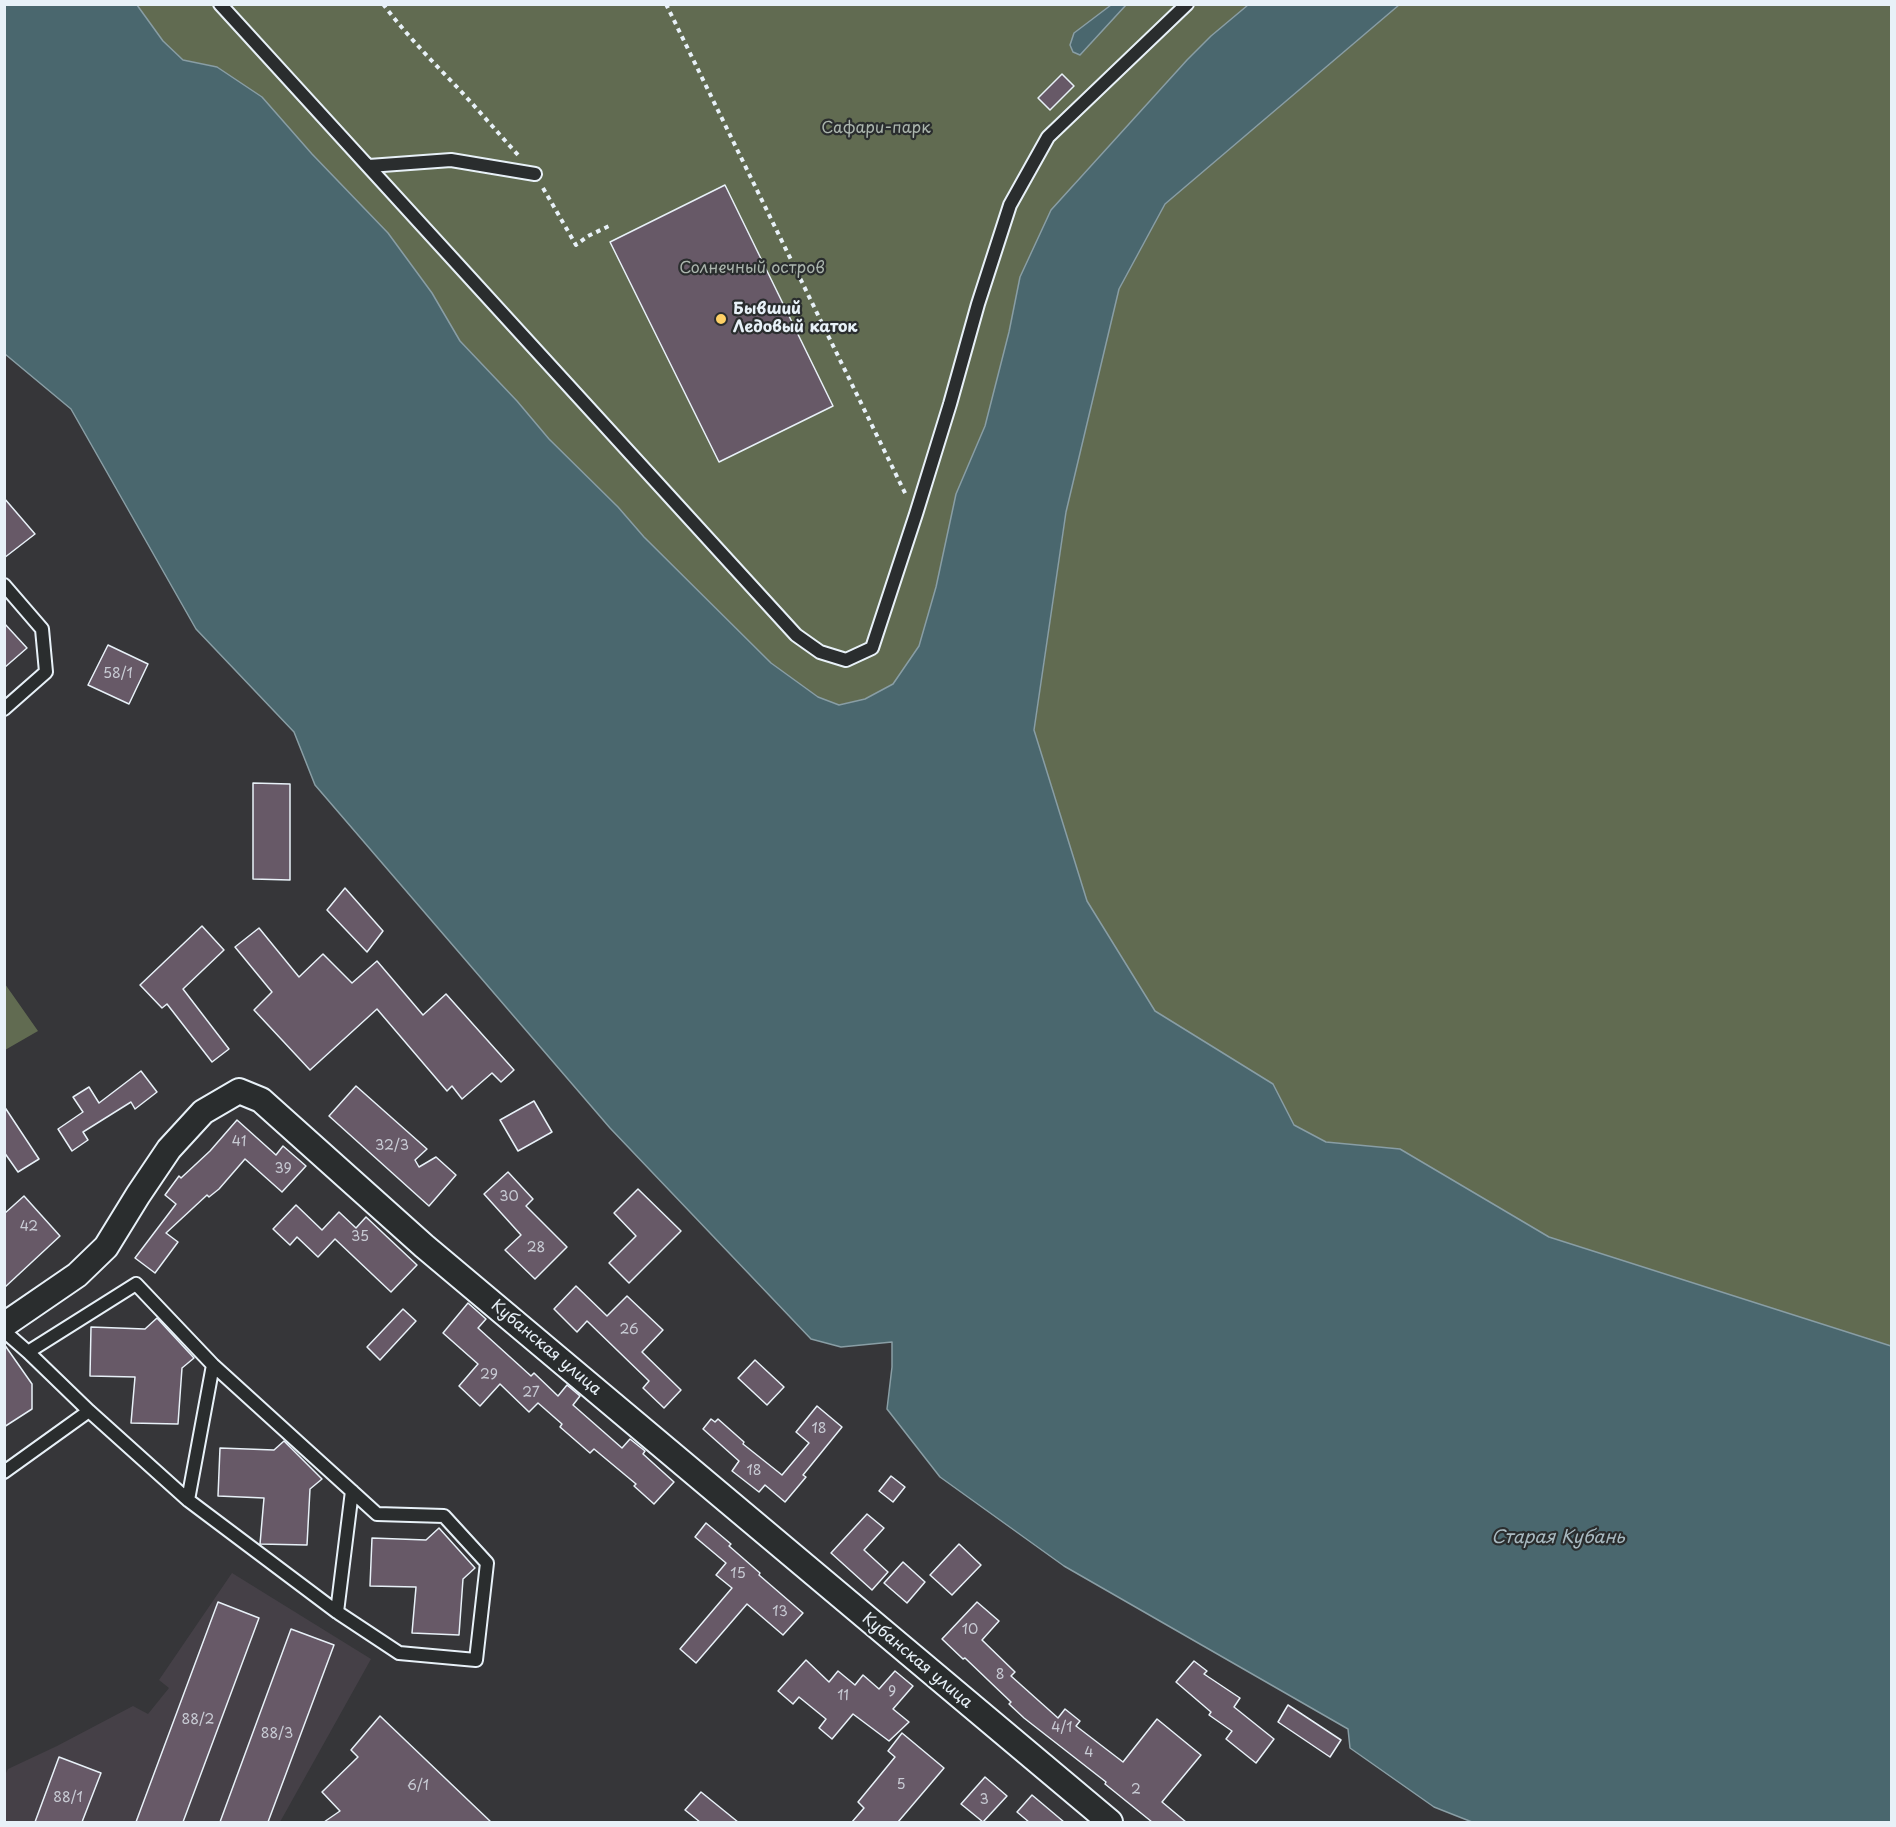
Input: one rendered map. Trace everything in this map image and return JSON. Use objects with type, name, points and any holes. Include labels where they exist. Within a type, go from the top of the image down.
[{"type":"street","name":"Кубанская улица","points":[[4,1325],[77,1275],[106,1247],[170,1149],[202,1112],[239,1092],[261,1100],[434,1254],[1110,1822]]},
{"type":"lane","points":[[220,4],[796,635],[820,652],[846,660],[872,648],[916,514],[978,304],[1010,205],[1048,137],[1187,4]]},
{"type":"lane","points":[[369,166],[451,160],[535,174]]},
{"type":"lane","points":[[4,585],[42,629],[46,672],[4,709]]},
{"type":"lane","points":[[4,1331],[188,1500],[337,1612],[399,1653],[476,1660],[487,1563],[444,1516],[377,1514],[213,1365],[136,1284],[28,1352]]},
{"type":"lane","points":[[188,1500],[213,1365]]},
{"type":"lane","points":[[4,1472],[89,1411]]},
{"type":"lane","points":[[337,1612],[352,1491]]},
{"type":"path","points":[[383,4],[410,38],[535,174],[576,245],[588,236],[609,226]]},
{"type":"path","points":[[666,4],[916,514]]},
{"type":"shaded area","points":[[232,1573],[371,1659],[280,1822],[5,1822],[4,1777],[8,1769],[133,1706],[148,1714],[169,1688],[159,1680]]},
{"type":"green space","name":"Солнечный остров","points":[[137,5],[1248,5],[1187,60],[1074,184],[1020,277],[1009,332],[985,426],[956,494],[936,587],[919,646],[893,684],[865,699],[838,705],[818,697],[771,663],[549,439],[517,401],[460,341],[432,293],[388,233],[312,154],[262,97],[217,67],[183,60],[163,41]]},
{"type":"green space","points":[[1399,5],[1891,5],[1891,1346],[1549,1237],[1400,1149],[1326,1142],[1294,1125],[1273,1084],[1155,1011],[1087,901],[1034,730],[1066,512],[1119,289],[1165,204]]},
{"type":"green space","points":[[5,984],[38,1031],[4,1050]]},
{"type":"water","name":"Старая Кубань","points":[[4,5],[137,5],[163,41],[183,60],[217,67],[262,97],[312,154],[388,233],[432,293],[460,341],[517,401],[549,439],[771,663],[818,697],[839,705],[865,699],[893,684],[919,646],[936,587],[956,494],[985,426],[1009,332],[1020,277],[1051,210],[1187,60],[1248,5],[1399,5],[1165,204],[1119,289],[1066,512],[1034,730],[1087,901],[1155,1011],[1273,1084],[1294,1125],[1326,1142],[1400,1149],[1549,1237],[1891,1346],[1891,1822],[1472,1822],[1434,1807],[1350,1748],[1348,1729],[1064,1566],[940,1477],[887,1409],[892,1367],[892,1342],[841,1347],[811,1339],[610,1128],[315,785],[294,732],[196,629],[71,409],[5,354]]},
{"type":"water","points":[[1111,5],[1126,5],[1080,55],[1073,52],[1070,45],[1074,33]]},
{"type":"building","points":[[1062,74],[1074,86],[1050,110],[1038,98]]},
{"type":"building","points":[[725,185],[833,406],[719,462],[610,242]]},
{"type":"building","points":[[4,498],[35,534],[4,558]]},
{"type":"building","points":[[4,623],[27,648],[4,668]]},
{"type":"building","points":[[108,645],[148,664],[129,704],[88,685]]},
{"type":"building","points":[[253,783],[290,784],[290,880],[253,879]]},
{"type":"building","points":[[345,888],[383,931],[367,952],[327,910]]},
{"type":"building","points":[[202,926],[224,950],[183,989],[229,1049],[212,1062],[167,1004],[162,1008],[140,985]]},
{"type":"building","points":[[259,928],[299,977],[323,954],[352,983],[377,961],[423,1015],[446,994],[514,1070],[501,1082],[492,1073],[462,1099],[452,1086],[447,1091],[377,1009],[310,1070],[254,1010],[272,992],[235,947]]},
{"type":"building","points":[[141,1071],[157,1092],[135,1109],[131,1102],[83,1132],[88,1140],[72,1151],[58,1129],[83,1112],[73,1097],[89,1087],[99,1103]]},
{"type":"building","points":[[356,1086],[427,1149],[415,1160],[419,1167],[436,1157],[456,1175],[429,1206],[329,1116]]},
{"type":"building","points":[[534,1101],[552,1132],[518,1151],[500,1120]]},
{"type":"building","points":[[4,1106],[39,1159],[18,1172],[4,1152]]},
{"type":"building","points":[[237,1120],[276,1155],[283,1146],[306,1166],[282,1192],[245,1159],[219,1189],[209,1197],[207,1195],[166,1233],[178,1242],[155,1273],[135,1258],[176,1204],[165,1195],[179,1176],[181,1178],[210,1151]]},
{"type":"building","points":[[508,1172],[533,1199],[526,1206],[567,1247],[535,1279],[505,1250],[521,1235],[484,1194]]},
{"type":"building","points":[[638,1189],[681,1231],[629,1283],[609,1263],[636,1236],[614,1213]]},
{"type":"building","points":[[24,1196],[60,1236],[4,1288],[4,1214]]},
{"type":"building","points":[[296,1205],[322,1230],[339,1212],[356,1228],[366,1217],[417,1265],[391,1292],[335,1239],[318,1257],[297,1237],[290,1245],[273,1229]]},
{"type":"building","points":[[576,1286],[607,1316],[627,1296],[663,1330],[642,1352],[681,1390],[664,1408],[643,1388],[649,1381],[587,1321],[577,1332],[554,1309]]},
{"type":"building","points":[[468,1303],[486,1319],[478,1328],[531,1376],[534,1373],[558,1396],[567,1385],[580,1396],[573,1405],[622,1448],[630,1439],[645,1451],[643,1454],[674,1482],[654,1504],[634,1486],[636,1484],[594,1449],[590,1453],[560,1427],[562,1424],[538,1403],[529,1412],[500,1384],[480,1406],[459,1386],[478,1364],[443,1333]]},
{"type":"building","points":[[403,1309],[416,1321],[380,1360],[367,1347]]},
{"type":"building","points":[[157,1318],[194,1358],[182,1368],[178,1424],[131,1423],[135,1377],[90,1376],[91,1327],[145,1329]]},
{"type":"building","points":[[4,1344],[32,1384],[32,1409],[4,1427]]},
{"type":"building","points":[[755,1360],[784,1387],[767,1405],[738,1378]]},
{"type":"building","points":[[817,1406],[842,1427],[803,1475],[806,1477],[785,1502],[765,1485],[759,1492],[732,1471],[739,1461],[703,1429],[711,1419],[715,1422],[718,1419],[744,1442],[743,1444],[782,1475],[809,1443],[796,1432]]},
{"type":"building","points":[[284,1441],[322,1479],[310,1489],[307,1545],[260,1544],[264,1498],[218,1496],[220,1448],[274,1450]]},
{"type":"building","points":[[891,1476],[905,1487],[893,1502],[879,1491]]},
{"type":"building","points":[[867,1514],[884,1528],[864,1550],[888,1572],[872,1590],[831,1553]]},
{"type":"building","points":[[706,1523],[731,1544],[729,1546],[760,1573],[759,1575],[803,1613],[783,1635],[747,1604],[696,1663],[680,1649],[732,1588],[716,1575],[726,1563],[695,1537]]},
{"type":"building","points":[[439,1528],[475,1568],[463,1579],[459,1635],[412,1633],[416,1587],[370,1586],[372,1538],[426,1540]]},
{"type":"building","points":[[959,1544],[981,1565],[952,1595],[930,1575]]},
{"type":"building","points":[[903,1562],[925,1582],[907,1603],[884,1583]]},
{"type":"building","points":[[218,1602],[259,1618],[183,1822],[136,1822]]},
{"type":"building","points":[[977,1602],[999,1621],[982,1640],[1015,1672],[1011,1676],[1058,1718],[1065,1709],[1080,1721],[1076,1726],[1123,1762],[1157,1719],[1201,1755],[1162,1802],[1186,1822],[1152,1822],[1105,1784],[1106,1782],[1024,1718],[1009,1704],[1011,1702],[942,1639]]},
{"type":"building","points":[[291,1629],[334,1645],[268,1822],[220,1822]]},
{"type":"building","points":[[806,1660],[829,1682],[838,1671],[855,1685],[863,1675],[879,1689],[895,1671],[913,1686],[893,1709],[909,1722],[889,1741],[853,1714],[832,1739],[819,1728],[826,1719],[799,1697],[793,1704],[778,1691]]},
{"type":"building","points":[[1194,1661],[1207,1671],[1204,1674],[1240,1698],[1234,1707],[1274,1739],[1256,1763],[1226,1739],[1232,1731],[1209,1715],[1211,1712],[1176,1682]]},
{"type":"building","points":[[1288,1705],[1341,1740],[1330,1757],[1278,1722]]},
{"type":"building","points":[[380,1716],[491,1822],[324,1822],[340,1811],[322,1792],[358,1757],[351,1750]]},
{"type":"building","points":[[902,1733],[944,1768],[898,1822],[852,1822],[864,1808],[858,1802],[895,1757],[888,1751]]},
{"type":"building","points":[[59,1757],[101,1773],[82,1822],[35,1822]]},
{"type":"building","points":[[985,1777],[1007,1796],[983,1822],[961,1804]]},
{"type":"building","points":[[701,1792],[738,1822],[700,1822],[685,1810]]},
{"type":"building","points":[[1032,1795],[1064,1822],[1029,1822],[1017,1812]]},
{"type":"place","name":"Бывший Ледовый каток","points":[[721,319]]},
{"type":"park label","name":"Сафари-парк","points":[[876,129]]}]
